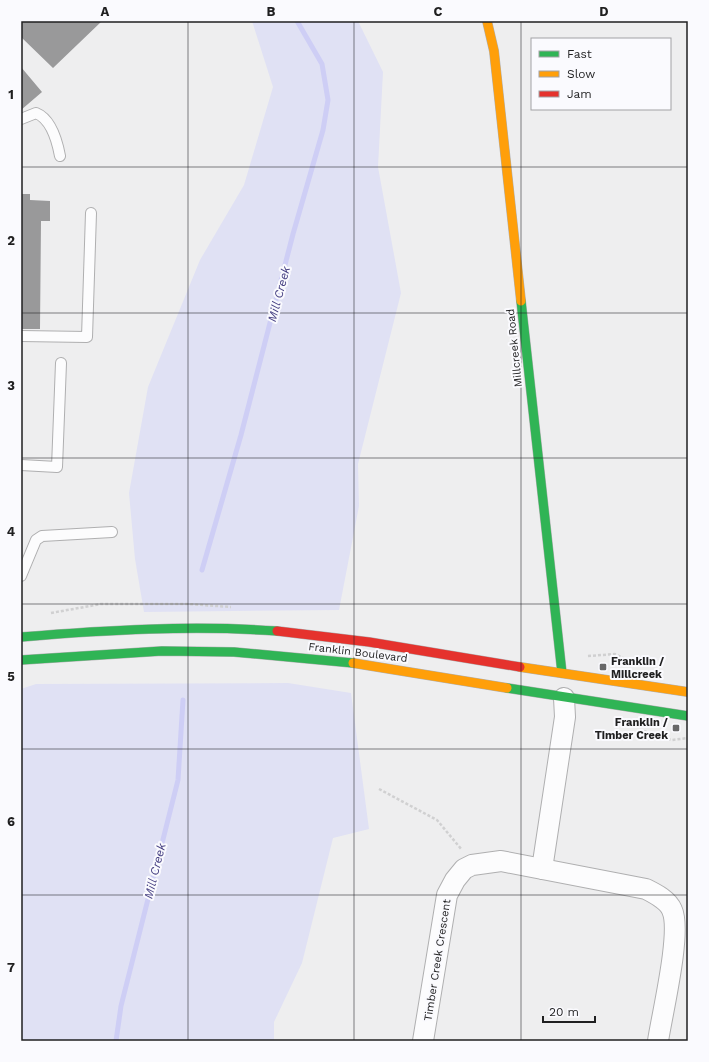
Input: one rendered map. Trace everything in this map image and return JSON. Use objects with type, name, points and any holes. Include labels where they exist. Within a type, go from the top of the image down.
[{"type":"main road","name":"Millcreek Road","points":[[487,21],[494,51],[562,673]]},
{"type":"main road","name":"Franklin Boulevard","points":[[21,637],[189,628],[279,632],[354,639],[444,652],[562,673],[688,692]]},
{"type":"main road","name":"Franklin Boulevard","points":[[21,660],[162,651],[248,653],[356,662],[564,698],[688,716]]},
{"type":"street","points":[[542,869],[565,717],[564,698]]},
{"type":"street","points":[[472,865],[501,861],[646,890],[661,897],[672,910],[675,927],[674,944],[658,1041]]},
{"type":"street","name":"Timber Creek Crescent","points":[[424,1041],[447,895],[455,880],[464,869],[472,865]]},
{"type":"lane","points":[[21,119],[36,113],[44,116],[57,141],[60,156]]},
{"type":"lane","points":[[21,336],[87,337],[91,213]]},
{"type":"lane","points":[[21,465],[57,467],[61,363]]},
{"type":"lane","points":[[21,576],[36,540],[42,536],[112,532]]},
{"type":"path","points":[[641,730],[672,740],[688,738]]},
{"type":"path","points":[[379,789],[437,820],[472,865]]},
{"type":"shaded area","points":[[252,21],[358,21],[383,72],[378,167],[401,293],[358,464],[359,506],[339,610],[144,612],[135,559],[129,493],[148,387],[200,260],[244,185],[273,87]]},
{"type":"shaded area","points":[[288,683],[351,693],[369,829],[333,838],[302,963],[274,1022],[274,1041],[21,1041],[21,689],[36,684]]},
{"type":"building","points":[[21,21],[102,21],[53,68],[21,37]]},
{"type":"building","points":[[21,67],[42,92],[21,110]]},
{"type":"building","points":[[21,194],[30,194],[30,200],[50,201],[50,221],[41,221],[40,329],[21,329]]},
{"type":"waterway","name":"Mill Creek","points":[[202,570],[241,435],[293,234],[323,130],[328,100],[322,64],[297,21]]},
{"type":"waterway","name":"Mill Creek","points":[[116,1041],[121,1006],[178,780],[183,700]]},
{"type":"traffic: fast","points":[[521,301],[562,673]]},
{"type":"traffic: fast","points":[[21,637],[85,632],[181,628],[277,631]]},
{"type":"traffic: fast","points":[[21,660],[162,651],[234,652],[353,663]]},
{"type":"traffic: fast","points":[[507,688],[688,716]]},
{"type":"traffic: slow","points":[[487,21],[494,51],[521,301]]},
{"type":"traffic: slow","points":[[353,663],[507,688]]},
{"type":"traffic: slow","points":[[520,667],[688,692]]},
{"type":"traffic: jam","points":[[277,631],[369,642],[520,667]]},
{"type":"place","name":"Franklin / Millcreek","points":[[603,667]]},
{"type":"place","name":"Franklin / Timber Creek","points":[[676,728]]}]
